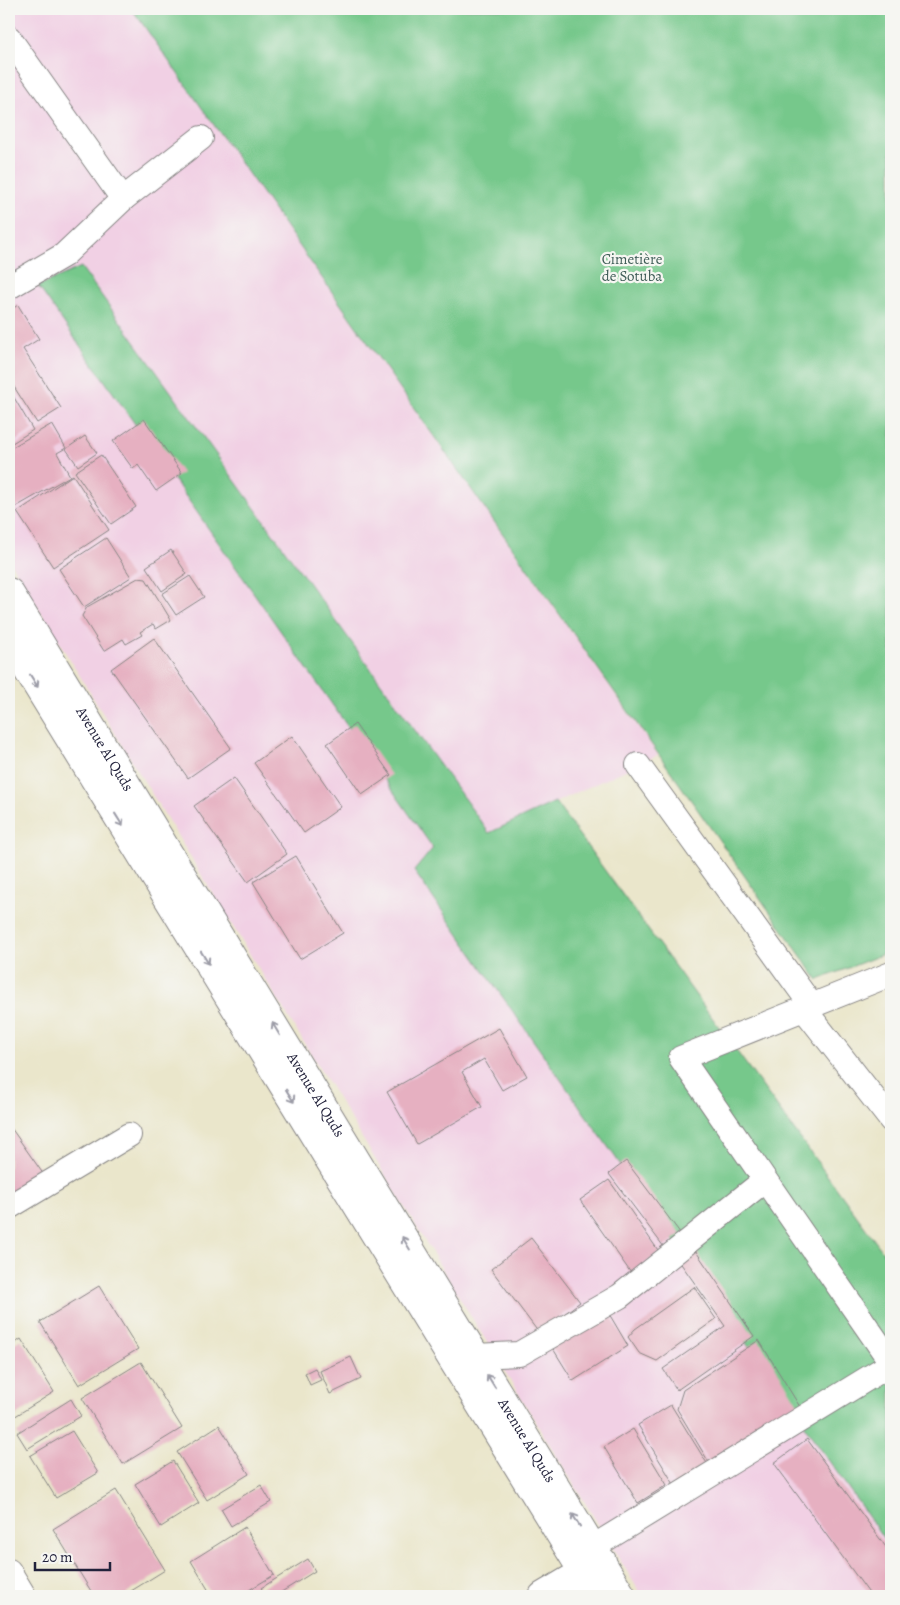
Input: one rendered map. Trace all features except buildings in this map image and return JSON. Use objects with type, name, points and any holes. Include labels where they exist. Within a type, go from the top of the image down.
[{"type":"main road","name":"Avenue Al Quds","points":[[9,592],[475,1356],[600,1581]]},
{"type":"main road","name":"Avenue Al Quds","points":[[9,640],[600,1581]]},
{"type":"main road","points":[[543,1596],[600,1581]]},
{"type":"street","points":[[9,38],[123,200]]},
{"type":"street","points":[[9,287],[64,255],[123,200],[201,138]]},
{"type":"street","points":[[638,765],[808,1007],[891,1120]]},
{"type":"street","points":[[600,1581],[891,1363],[681,1058],[891,974]]},
{"type":"street","points":[[9,1207],[129,1135]]},
{"type":"street","points":[[475,1356],[519,1354],[620,1296],[765,1180]]},
{"type":"street","points":[[9,1571],[24,1596]]},
{"type":"shaded area","points":[[9,9],[132,9],[658,755],[489,833],[81,267],[433,849],[414,871],[891,1549],[891,1596],[642,1596],[9,560]]},
{"type":"green space","name":"Cimetière de Sotuba","points":[[132,9],[891,9],[891,951],[818,980]]},
{"type":"green space","points":[[81,267],[489,833],[555,802],[891,1263],[891,1549],[414,871],[433,848],[38,286]]}]
